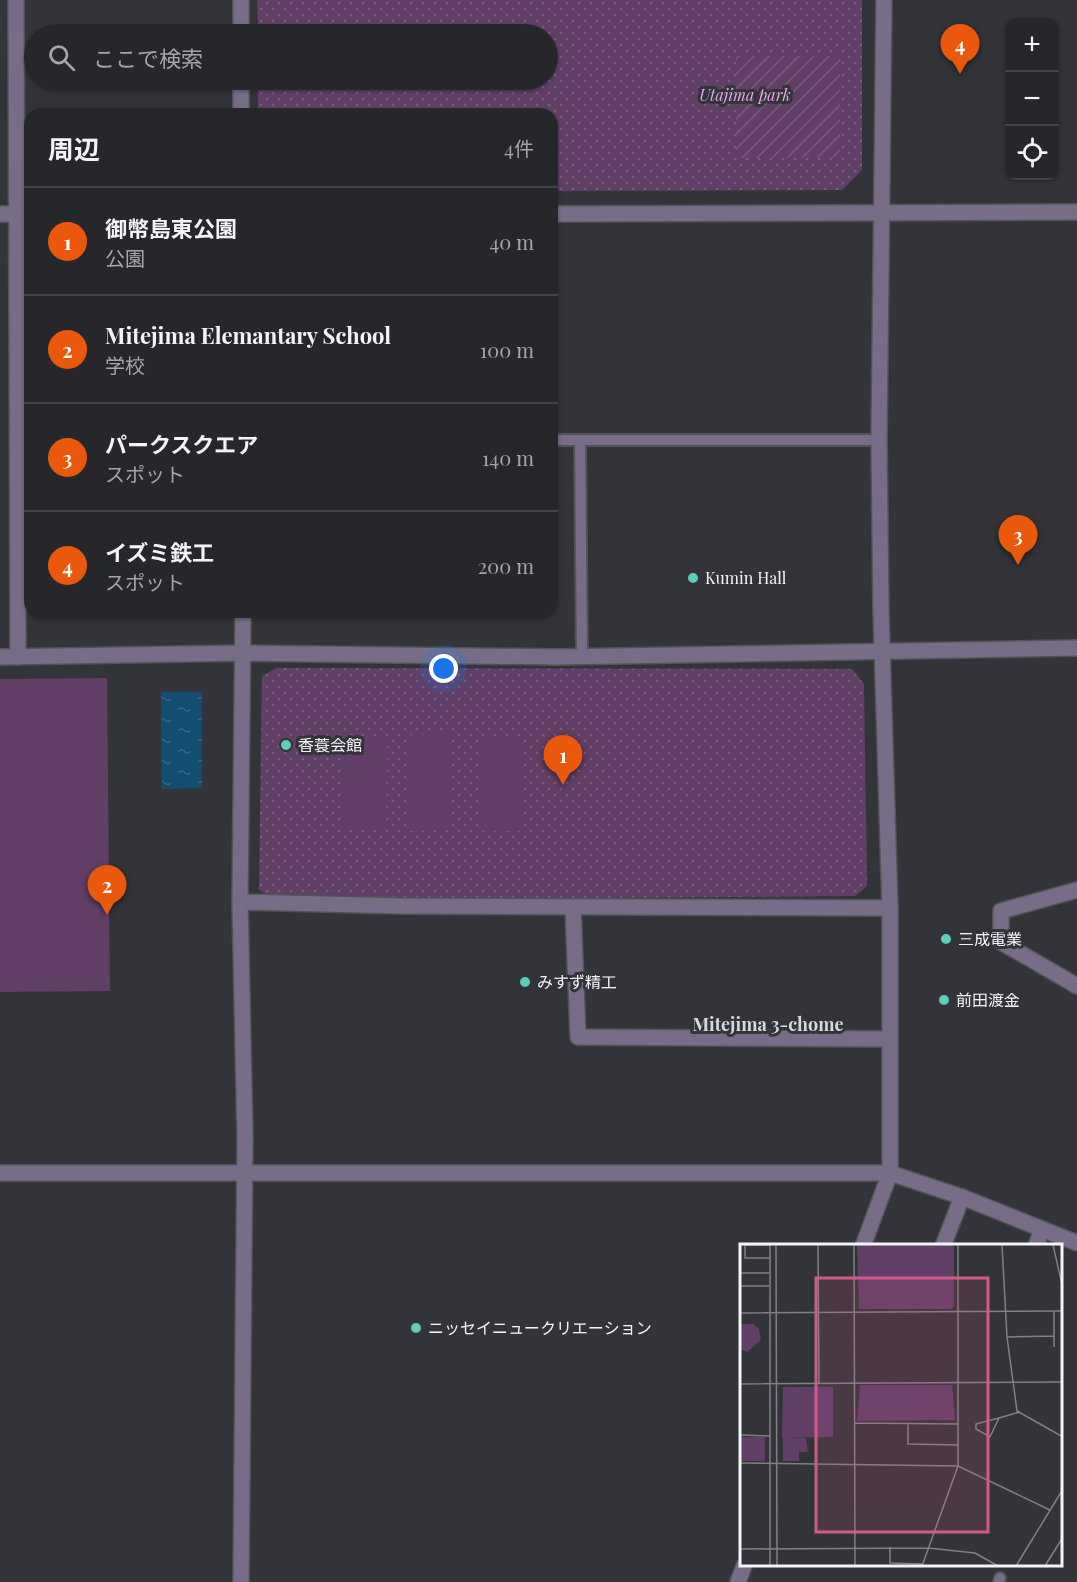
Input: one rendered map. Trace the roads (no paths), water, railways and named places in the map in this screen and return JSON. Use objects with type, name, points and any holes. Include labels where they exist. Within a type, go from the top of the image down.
[{"type":"street","points":[[16,0],[24,214],[18,657]]},
{"type":"street","points":[[241,0],[241,24]]},
{"type":"street","points":[[864,1244],[890,1173],[890,908],[879,440],[884,212],[884,0]]},
{"type":"street","points":[[241,90],[241,108]]},
{"type":"street","points":[[558,214],[1077,212]]},
{"type":"street","points":[[0,214],[24,214]]},
{"type":"street","points":[[241,1582],[243,1173],[240,902],[243,618]]},
{"type":"street","points":[[0,657],[244,653],[582,656],[1077,648]]},
{"type":"street","points":[[1077,890],[1001,911],[1001,942],[1077,986]]},
{"type":"street","points":[[240,902],[573,907],[890,908]]},
{"type":"street","points":[[573,907],[578,1037],[890,1039]]},
{"type":"street","points":[[0,1173],[890,1173],[962,1197],[1077,1243]]},
{"type":"street","points":[[943,1244],[962,1197]]},
{"type":"street","points":[[1037,1244],[1042,1229]]},
{"type":"street","points":[[738,1582],[744,1567]]},
{"type":"lane","points":[[558,440],[879,440]]},
{"type":"lane","points":[[580,440],[582,656]]},
{"type":"water","points":[[161,692],[202,692],[202,788],[162,789]]},
{"type":"place","name":"イズミ鉄工","points":[[960,74]]},
{"type":"place","name":"パークスクエア","points":[[1018,565]]},
{"type":"place","name":"Kumin Hall","points":[[693,578]]},
{"type":"place","name":"香蓑会館","points":[[286,745]]},
{"type":"place","name":"御幣島東公園","points":[[563,785]]},
{"type":"place","name":"Mitejima Elemantary School","points":[[107,915]]},
{"type":"place","name":"三成電業","points":[[946,939]]},
{"type":"place","name":"みすず精工","points":[[525,982]]},
{"type":"place","name":"前田渡金","points":[[944,1000]]},
{"type":"place","name":"ニッセイニュークリエーション","points":[[416,1328]]},
{"type":"district","name":"Mitejima 3-chome","points":[[768,1025]]},
{"type":"park label","name":"Utajima park","points":[[745,95]]}]
